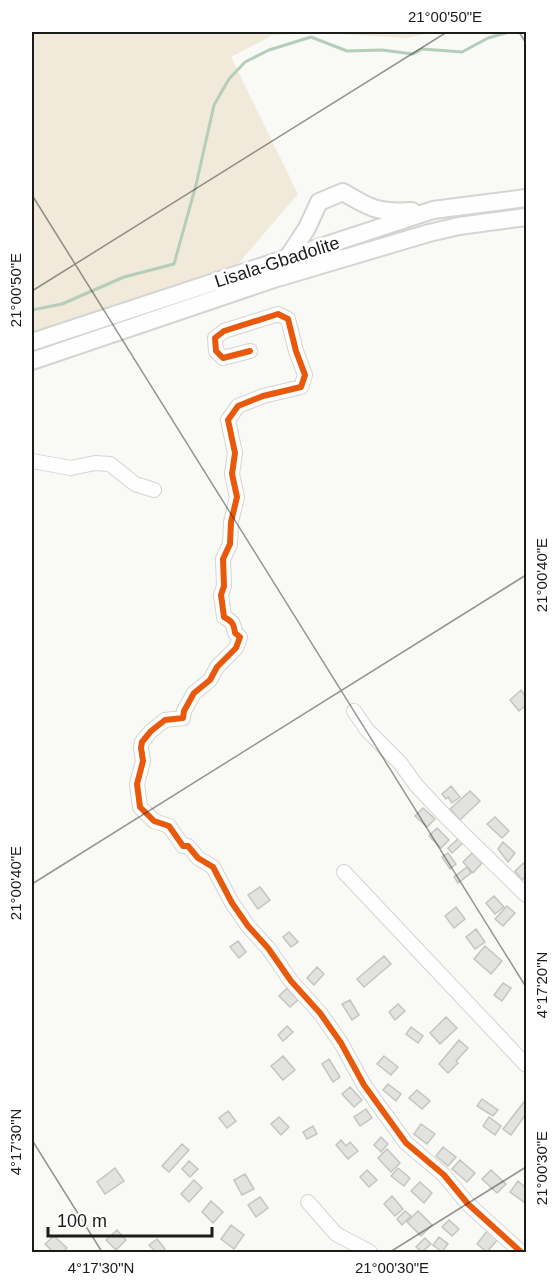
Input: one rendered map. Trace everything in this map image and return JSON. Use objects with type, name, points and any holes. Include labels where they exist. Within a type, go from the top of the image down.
[{"type":"main road","points":[[288,257],[304,234],[318,202],[343,192],[369,207],[385,212],[433,210]]},
{"type":"main road","name":"Lisala-Gbadolite","points":[[32,342],[433,210],[526,198]]},
{"type":"main road","name":"Lisala-Gbadolite","points":[[32,360],[274,279],[429,233],[459,226],[526,217]]},
{"type":"street","points":[[250,351],[223,358],[216,351],[215,338],[224,331],[278,314],[288,320],[305,375],[301,387],[263,396],[238,406],[228,420],[234,453],[232,474],[237,497],[231,522],[230,544],[224,558],[224,586],[221,595],[224,617],[230,620],[235,633],[240,637],[237,648],[217,667],[210,680],[194,693],[184,711],[183,718],[165,720],[142,742],[143,761],[137,784],[140,807],[154,821],[169,826],[183,846],[188,846],[198,858],[213,867],[232,903],[248,926],[325,1020],[341,1043],[364,1085],[406,1143],[444,1175],[468,1204],[521,1252]]},
{"type":"street","points":[[32,461],[71,468],[95,463],[110,464],[135,484],[154,490]]},
{"type":"street","points":[[354,711],[367,730],[401,764],[416,785],[526,895]]},
{"type":"street","points":[[344,872],[526,1065]]},
{"type":"street","points":[[308,1202],[336,1234],[370,1252]]},
{"type":"shaded area","points":[[32,32],[434,32],[406,38],[323,33],[273,35],[231,57],[298,194],[238,264],[32,333]]},
{"type":"building","points":[[521,690],[526,697],[526,705],[519,711],[510,700]]},
{"type":"building","points":[[451,786],[460,797],[452,803],[442,794]]},
{"type":"building","points":[[470,791],[480,801],[460,820],[450,809]]},
{"type":"building","points":[[423,808],[435,819],[427,827],[415,816]]},
{"type":"building","points":[[495,817],[509,831],[502,838],[487,824]]},
{"type":"building","points":[[437,828],[449,840],[441,848],[429,836]]},
{"type":"building","points":[[459,838],[464,842],[452,853],[448,848]]},
{"type":"building","points":[[503,842],[515,853],[508,862],[498,849]]},
{"type":"building","points":[[448,853],[456,864],[450,869],[442,857]]},
{"type":"building","points":[[472,853],[482,863],[473,873],[463,862]]},
{"type":"building","points":[[526,861],[526,876],[522,880],[515,871]]},
{"type":"building","points":[[467,867],[471,873],[458,883],[454,877]]},
{"type":"building","points":[[260,887],[270,900],[258,909],[248,895]]},
{"type":"building","points":[[494,896],[504,907],[495,914],[486,903]]},
{"type":"building","points":[[507,906],[515,913],[503,926],[495,919]]},
{"type":"building","points":[[456,907],[465,919],[454,928],[445,916]]},
{"type":"building","points":[[476,929],[485,942],[475,949],[466,937]]},
{"type":"building","points":[[289,932],[298,942],[291,947],[283,937]]},
{"type":"building","points":[[238,941],[246,952],[239,958],[230,947]]},
{"type":"building","points":[[485,946],[502,961],[491,974],[474,959]]},
{"type":"building","points":[[384,956],[391,964],[364,987],[357,979]]},
{"type":"building","points":[[317,967],[324,974],[314,985],[307,978]]},
{"type":"building","points":[[503,983],[511,988],[502,1001],[494,995]]},
{"type":"building","points":[[287,988],[298,1000],[290,1007],[279,996]]},
{"type":"building","points":[[350,1000],[359,1015],[352,1020],[342,1004]]},
{"type":"building","points":[[398,1004],[405,1011],[395,1020],[389,1012]]},
{"type":"building","points":[[446,1017],[457,1028],[440,1044],[430,1033]]},
{"type":"building","points":[[287,1026],[293,1032],[283,1041],[278,1035]]},
{"type":"building","points":[[411,1027],[423,1036],[418,1043],[406,1034]]},
{"type":"building","points":[[459,1040],[468,1048],[448,1073],[439,1064]]},
{"type":"building","points":[[283,1056],[295,1070],[283,1080],[271,1066]]},
{"type":"building","points":[[384,1056],[398,1067],[391,1075],[377,1064]]},
{"type":"building","points":[[329,1059],[340,1077],[333,1082],[322,1064]]},
{"type":"building","points":[[388,1084],[401,1094],[396,1101],[383,1090]]},
{"type":"building","points":[[350,1087],[362,1100],[354,1107],[342,1094]]},
{"type":"building","points":[[417,1090],[430,1101],[422,1109],[409,1098]]},
{"type":"building","points":[[482,1099],[498,1110],[493,1116],[477,1106]]},
{"type":"building","points":[[524,1102],[526,1114],[511,1135],[503,1129]]},
{"type":"building","points":[[366,1109],[372,1118],[360,1126],[354,1117]]},
{"type":"building","points":[[228,1111],[236,1121],[227,1128],[219,1118]]},
{"type":"building","points":[[279,1117],[289,1127],[281,1135],[271,1124]]},
{"type":"building","points":[[489,1117],[501,1126],[495,1135],[483,1126]]},
{"type":"building","points":[[421,1124],[435,1134],[427,1144],[414,1134]]},
{"type":"building","points":[[313,1126],[317,1134],[307,1139],[303,1132]]},
{"type":"building","points":[[381,1137],[388,1144],[381,1152],[374,1145]]},
{"type":"building","points":[[341,1140],[346,1146],[350,1142],[358,1151],[348,1159],[336,1145]]},
{"type":"building","points":[[182,1144],[189,1150],[169,1172],[162,1166]]},
{"type":"building","points":[[443,1147],[456,1157],[448,1166],[436,1156]]},
{"type":"building","points":[[387,1149],[400,1163],[391,1172],[378,1158]]},
{"type":"building","points":[[460,1160],[475,1173],[467,1182],[452,1169]]},
{"type":"building","points":[[189,1161],[198,1169],[190,1177],[182,1169]]},
{"type":"building","points":[[115,1168],[124,1181],[105,1194],[97,1182]]},
{"type":"building","points":[[398,1168],[410,1178],[404,1186],[391,1176]]},
{"type":"building","points":[[367,1170],[377,1180],[369,1187],[360,1177]]},
{"type":"building","points":[[491,1170],[506,1184],[497,1193],[482,1179]]},
{"type":"building","points":[[245,1174],[254,1189],[242,1195],[234,1180]]},
{"type":"building","points":[[194,1180],[202,1188],[189,1202],[181,1194]]},
{"type":"building","points":[[518,1181],[526,1188],[524,1202],[510,1192]]},
{"type":"building","points":[[420,1182],[432,1193],[424,1203],[411,1191]]},
{"type":"building","points":[[392,1196],[403,1209],[395,1216],[384,1204]]},
{"type":"building","points":[[260,1197],[268,1208],[256,1217],[248,1205]]},
{"type":"building","points":[[211,1201],[223,1212],[213,1223],[202,1212]]},
{"type":"building","points":[[405,1211],[411,1216],[402,1225],[397,1219]]},
{"type":"building","points":[[418,1211],[432,1225],[421,1236],[407,1222]]},
{"type":"building","points":[[449,1220],[459,1229],[452,1236],[442,1227]]},
{"type":"building","points":[[231,1225],[244,1235],[234,1249],[221,1239]]},
{"type":"building","points":[[117,1230],[126,1240],[116,1250],[106,1240]]},
{"type":"building","points":[[488,1230],[498,1239],[487,1252],[477,1244]]},
{"type":"building","points":[[54,1236],[67,1248],[62,1252],[53,1252],[45,1244]]},
{"type":"building","points":[[439,1237],[448,1244],[442,1252],[433,1245]]},
{"type":"building","points":[[425,1238],[431,1244],[422,1252],[416,1247]]},
{"type":"building","points":[[157,1239],[165,1249],[162,1252],[156,1252],[149,1245]]},
{"type":"waterway","points":[[32,310],[62,304],[124,277],[174,264],[196,185],[214,105],[229,79],[245,62],[269,50],[311,37],[347,51],[382,50],[413,54],[422,49],[462,52],[488,38],[509,32]]},
{"type":"cycle path","points":[[250,351],[223,358],[216,351],[215,338],[224,331],[278,314],[288,319],[305,375],[301,387],[263,396],[238,406],[228,420],[235,453],[232,474],[237,497],[231,522],[230,544],[223,559],[224,586],[221,595],[224,617],[232,623],[235,633],[240,637],[236,648],[217,667],[210,680],[194,693],[184,711],[183,718],[165,720],[142,742],[143,761],[137,784],[140,807],[154,821],[169,826],[183,846],[188,846],[198,858],[213,867],[232,903],[248,926],[268,948],[291,981],[320,1013],[341,1043],[364,1085],[406,1143],[444,1175],[468,1204],[521,1252]]}]
